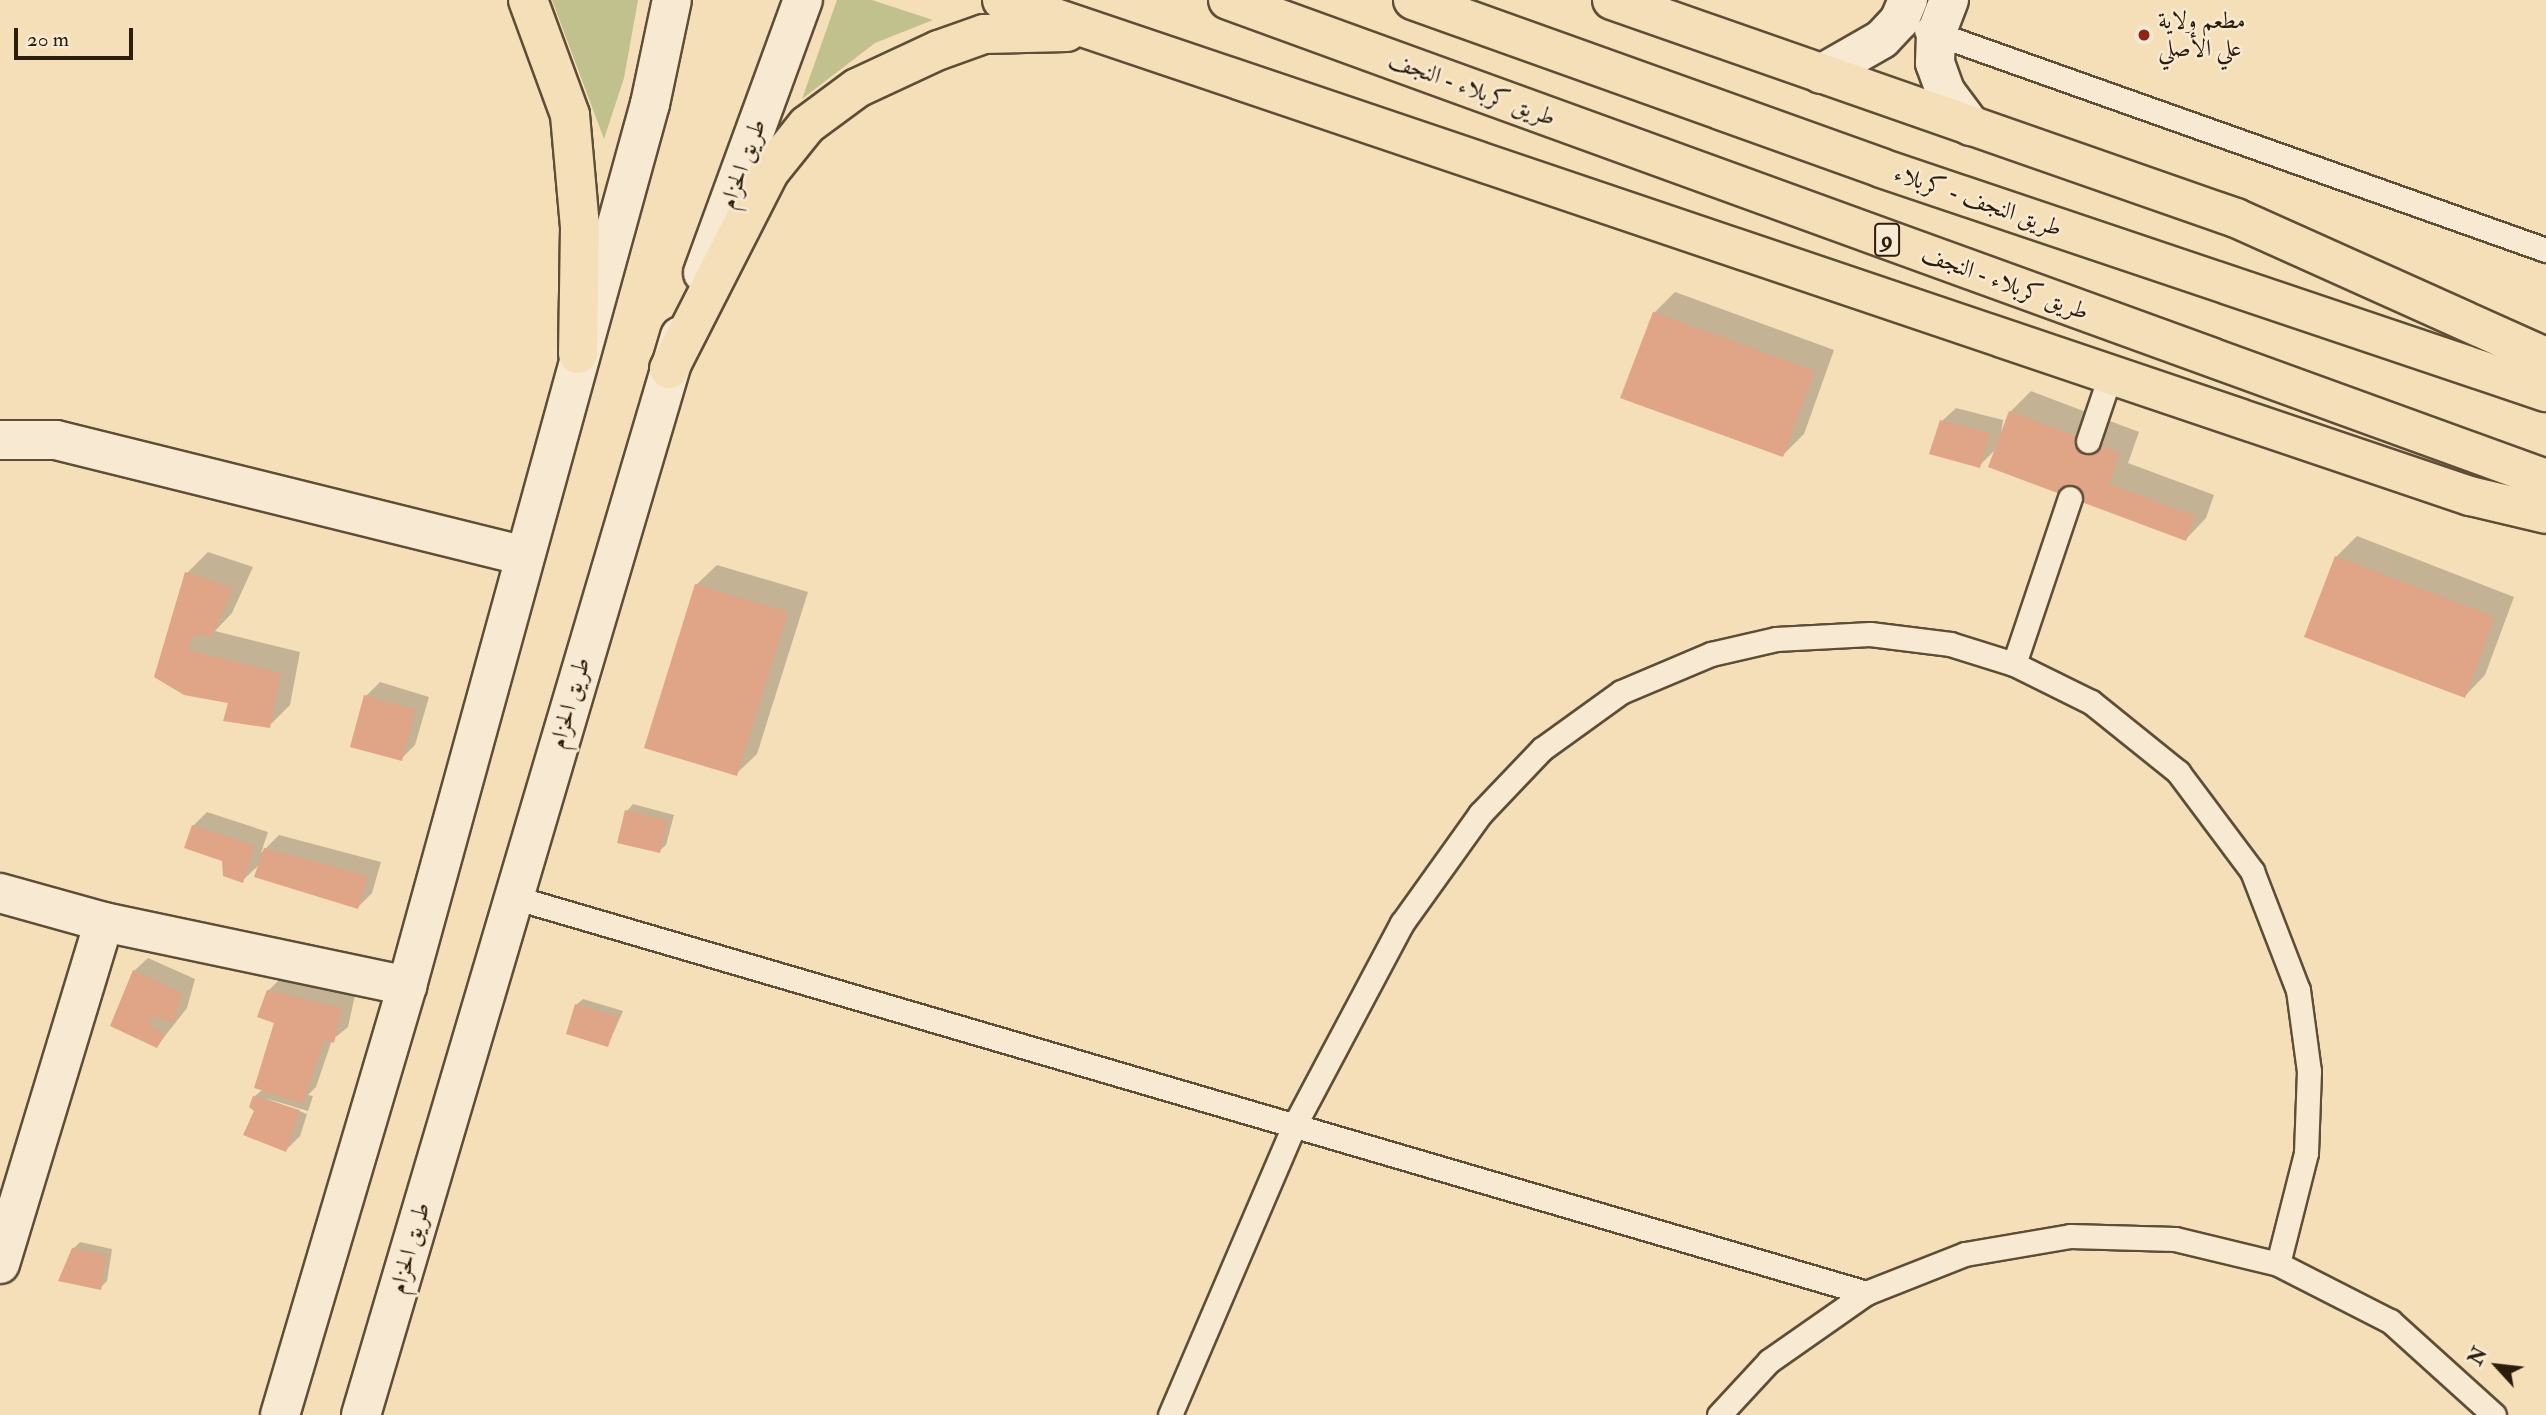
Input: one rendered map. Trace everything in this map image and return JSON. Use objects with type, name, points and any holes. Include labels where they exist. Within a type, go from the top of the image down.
[{"type":"highway","points":[[528,0],[570,115],[580,228],[579,354]]},
{"type":"highway","points":[[1002,0],[2470,496],[2546,514]]},
{"type":"highway","name":"طريق کربلاء - النجف","points":[[1228,0],[2546,480]]},
{"type":"highway","name":"طريق النجف - کربلاء","points":[[1413,0],[1881,168],[2546,392]]},
{"type":"highway","points":[[1612,0],[2236,219],[2546,357]]},
{"type":"highway","points":[[668,369],[770,171],[807,125],[857,88],[984,34],[1091,31]]},
{"type":"main road","points":[[280,1415],[407,986],[523,556],[650,104],[673,0]]},
{"type":"main road","name":"طريق الحزام","points":[[361,1415],[668,369],[803,0]]},
{"type":"main road","points":[[1821,74],[1882,39],[1903,10]]},
{"type":"main road","points":[[1943,17],[1935,63],[1945,91],[1971,126]]},
{"type":"main road","points":[[0,440],[56,440],[523,556]]},
{"type":"main road","points":[[0,893],[104,922],[407,986]]},
{"type":"main road","points":[[0,1264],[104,922]]},
{"type":"lane","points":[[1903,10],[1943,17],[2546,250]]},
{"type":"lane","points":[[2088,441],[2110,376]]},
{"type":"lane","points":[[2014,664],[2070,498]]},
{"type":"lane","points":[[1170,1415],[1294,1126],[1402,923],[1480,814],[1542,749],[1621,692],[1711,654],[1776,639],[1870,634],[1950,644],[2014,664],[2091,702],[2178,772],[2252,871],[2298,990],[2309,1071],[2306,1153],[2278,1265]]},
{"type":"lane","points":[[513,897],[1866,1293]]},
{"type":"lane","points":[[1719,1415],[1769,1361],[1866,1293],[1965,1254],[2070,1236],[2175,1239],[2278,1265],[2390,1321],[2494,1415]]},
{"type":"green space","points":[[552,0],[638,0],[624,78],[604,139]]},
{"type":"green space","points":[[837,0],[872,0],[933,20],[875,43],[802,99]]},
{"type":"building","points":[[1653,312],[1815,371],[1783,457],[1620,398]]},
{"type":"building","points":[[2009,411],[2120,453],[2109,484],[2195,516],[2186,541],[1988,467]]},
{"type":"building","points":[[1940,420],[1990,433],[1980,468],[1929,454]]},
{"type":"building","points":[[2335,556],[2495,617],[2465,698],[2304,637]]},
{"type":"building","points":[[185,572],[234,588],[212,636],[193,635],[188,650],[281,673],[270,728],[223,721],[228,703],[184,695],[154,677]]},
{"type":"building","points":[[695,584],[788,612],[737,776],[644,748]]},
{"type":"building","points":[[364,695],[416,710],[402,761],[350,747]]},
{"type":"building","points":[[625,810],[668,821],[660,853],[617,843]]},
{"type":"building","points":[[192,825],[255,846],[243,883],[223,876],[222,861],[184,848]]},
{"type":"building","points":[[264,848],[368,876],[358,909],[254,877]]},
{"type":"building","points":[[133,970],[182,993],[174,1023],[153,1016],[149,1024],[165,1035],[157,1048],[110,1026]]},
{"type":"building","points":[[267,990],[342,1008],[334,1043],[324,1040],[303,1103],[254,1088],[274,1023],[257,1017]]},
{"type":"building","points":[[575,1004],[618,1017],[608,1047],[566,1034]]},
{"type":"building","points":[[253,1096],[300,1110],[286,1152],[243,1135],[254,1111],[249,1107]]},
{"type":"building","points":[[72,1248],[106,1255],[101,1290],[58,1281]]},
{"type":"place","name":"مطعم ولاية علي الأصلي","points":[[2144,35]]}]
